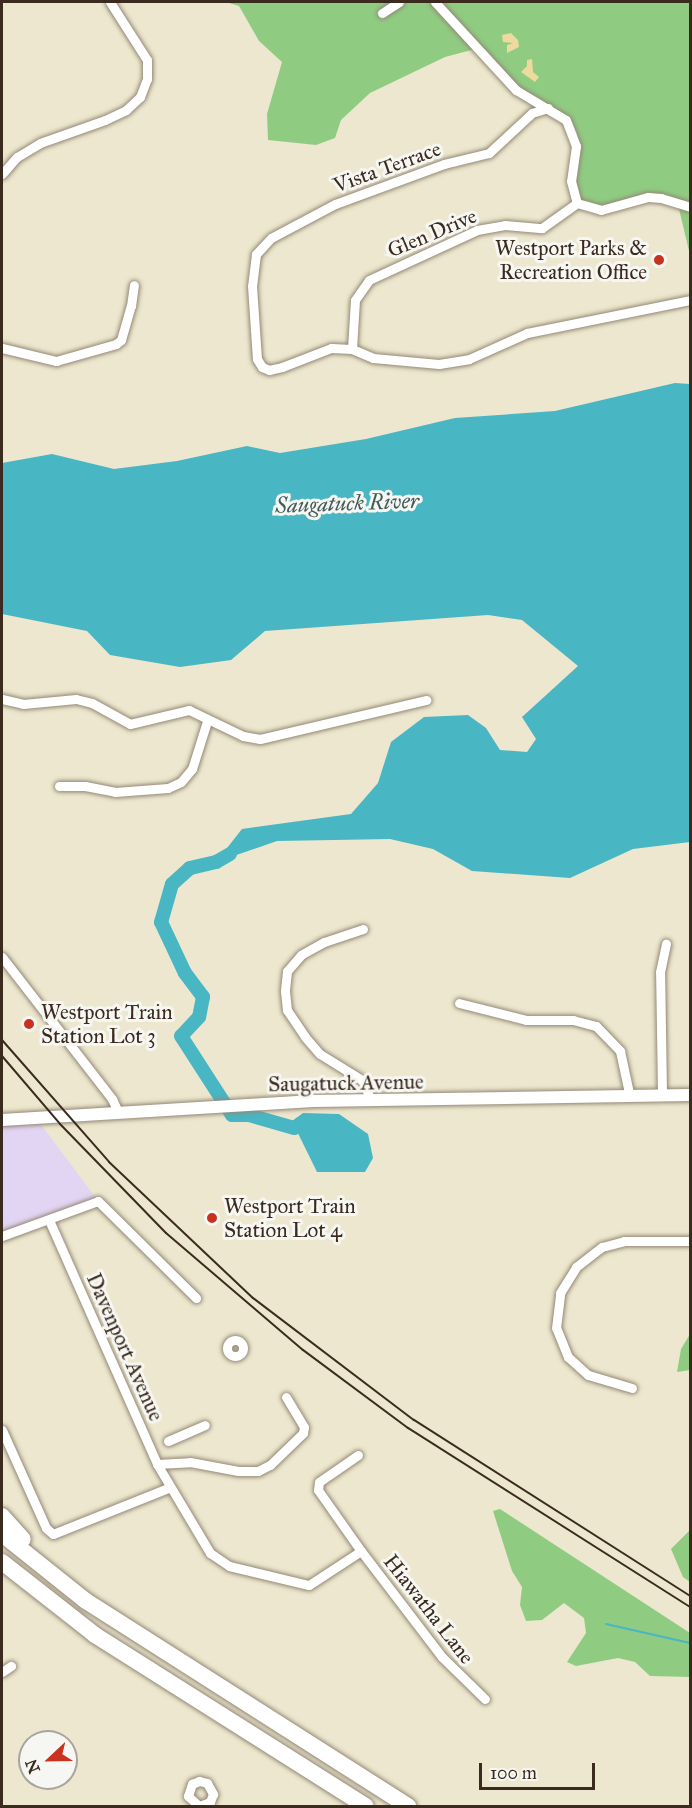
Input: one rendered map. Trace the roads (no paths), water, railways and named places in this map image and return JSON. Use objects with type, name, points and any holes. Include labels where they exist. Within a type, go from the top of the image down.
[{"type":"highway","points":[[2,1516],[109,1616]]},
{"type":"highway","points":[[2,1534],[109,1616],[408,1806]]},
{"type":"highway","points":[[3,1564],[95,1635],[364,1806]]},
{"type":"main road","name":"Saugatuck Avenue","points":[[2,1120],[229,1105],[371,1100],[515,1100],[629,1093],[690,1095]]},
{"type":"street","points":[[2,174],[17,157],[40,143],[105,120],[126,110],[140,97],[147,79],[147,60],[110,2]]},
{"type":"street","points":[[382,13],[399,2]]},
{"type":"street","points":[[435,2],[522,94],[566,120],[576,146],[571,181],[577,203],[601,210],[655,197],[690,207]]},
{"type":"street","points":[[522,94],[527,105],[523,121]]},
{"type":"street","name":"Vista Terrace","points":[[352,349],[331,348],[282,367],[269,370],[262,367],[257,359],[252,286],[254,261],[260,248],[271,238],[335,204],[444,164],[489,153],[523,121],[548,108]]},
{"type":"street","name":"Glen Drive","points":[[352,349],[355,300],[369,280],[477,230],[505,225],[542,228],[577,203]]},
{"type":"street","points":[[2,348],[56,361],[116,344],[124,329],[134,285]]},
{"type":"street","points":[[352,349],[373,358],[439,364],[469,358],[520,335],[690,300]]},
{"type":"street","points":[[2,699],[23,704],[76,699],[92,703],[130,724],[189,710],[207,720],[260,739],[426,700]]},
{"type":"street","points":[[59,786],[85,786],[115,792],[168,788],[181,782],[192,769],[207,720]]},
{"type":"street","points":[[363,929],[324,942],[301,955],[287,971],[285,991],[287,1010],[305,1037],[320,1054],[362,1080],[371,1100]]},
{"type":"street","points":[[662,1093],[660,972],[666,944]]},
{"type":"street","points":[[2,957],[112,1099],[118,1113]]},
{"type":"street","points":[[459,1004],[525,1020],[573,1020],[596,1026],[620,1050],[629,1093]]},
{"type":"street","points":[[2,1236],[98,1201],[196,1298]]},
{"type":"street","name":"Davenport Avenue","points":[[49,1220],[168,1488]]},
{"type":"street","points":[[632,1388],[588,1375],[568,1357],[556,1328],[560,1293],[576,1267],[602,1247],[630,1241],[690,1241]]},
{"type":"street","points":[[157,1464],[190,1462],[238,1472],[270,1465],[303,1433],[304,1427],[286,1397]]},
{"type":"street","points":[[168,1441],[205,1425]]},
{"type":"street","points":[[2,1430],[46,1528],[53,1534],[168,1488]]},
{"type":"street","points":[[358,1455],[319,1482],[318,1490],[360,1551]]},
{"type":"street","name":"Hiawatha Lane","points":[[168,1488],[210,1553],[229,1566],[309,1585],[360,1551],[442,1657],[485,1699]]},
{"type":"street","points":[[2,1672],[11,1666]]},
{"type":"water","name":"Saugatuck River","points":[[675,383],[690,384],[690,842],[633,849],[570,878],[472,871],[433,849],[390,839],[277,841],[216,862],[242,829],[351,814],[378,783],[391,742],[424,717],[468,715],[486,728],[500,750],[527,752],[536,739],[522,717],[578,666],[522,620],[488,615],[265,631],[231,660],[180,667],[110,655],[87,631],[2,614],[2,463],[52,454],[114,469],[177,461],[247,446],[280,453],[366,439],[455,418],[555,411]]},
{"type":"water","points":[[303,1113],[339,1114],[368,1134],[373,1158],[365,1172],[317,1172],[292,1121]]},
{"type":"waterway","points":[[230,854],[216,862],[190,868],[172,884],[161,922],[185,973],[203,997],[199,1017],[181,1036],[232,1115],[249,1115],[294,1128]]},
{"type":"waterway","points":[[606,1624],[690,1643]]},
{"type":"railway","points":[[2,1040],[109,1162],[253,1298],[414,1420],[690,1596]]},
{"type":"railway","points":[[2,1056],[60,1124],[166,1233],[303,1350],[408,1428],[690,1607]]},
{"type":"place","name":"Westport Parks & Recreation Office","points":[[659,260]]},
{"type":"place","name":"Westport Train Station Lot 3","points":[[29,1024]]},
{"type":"place","name":"Westport Train Station Lot 4","points":[[212,1218]]}]
